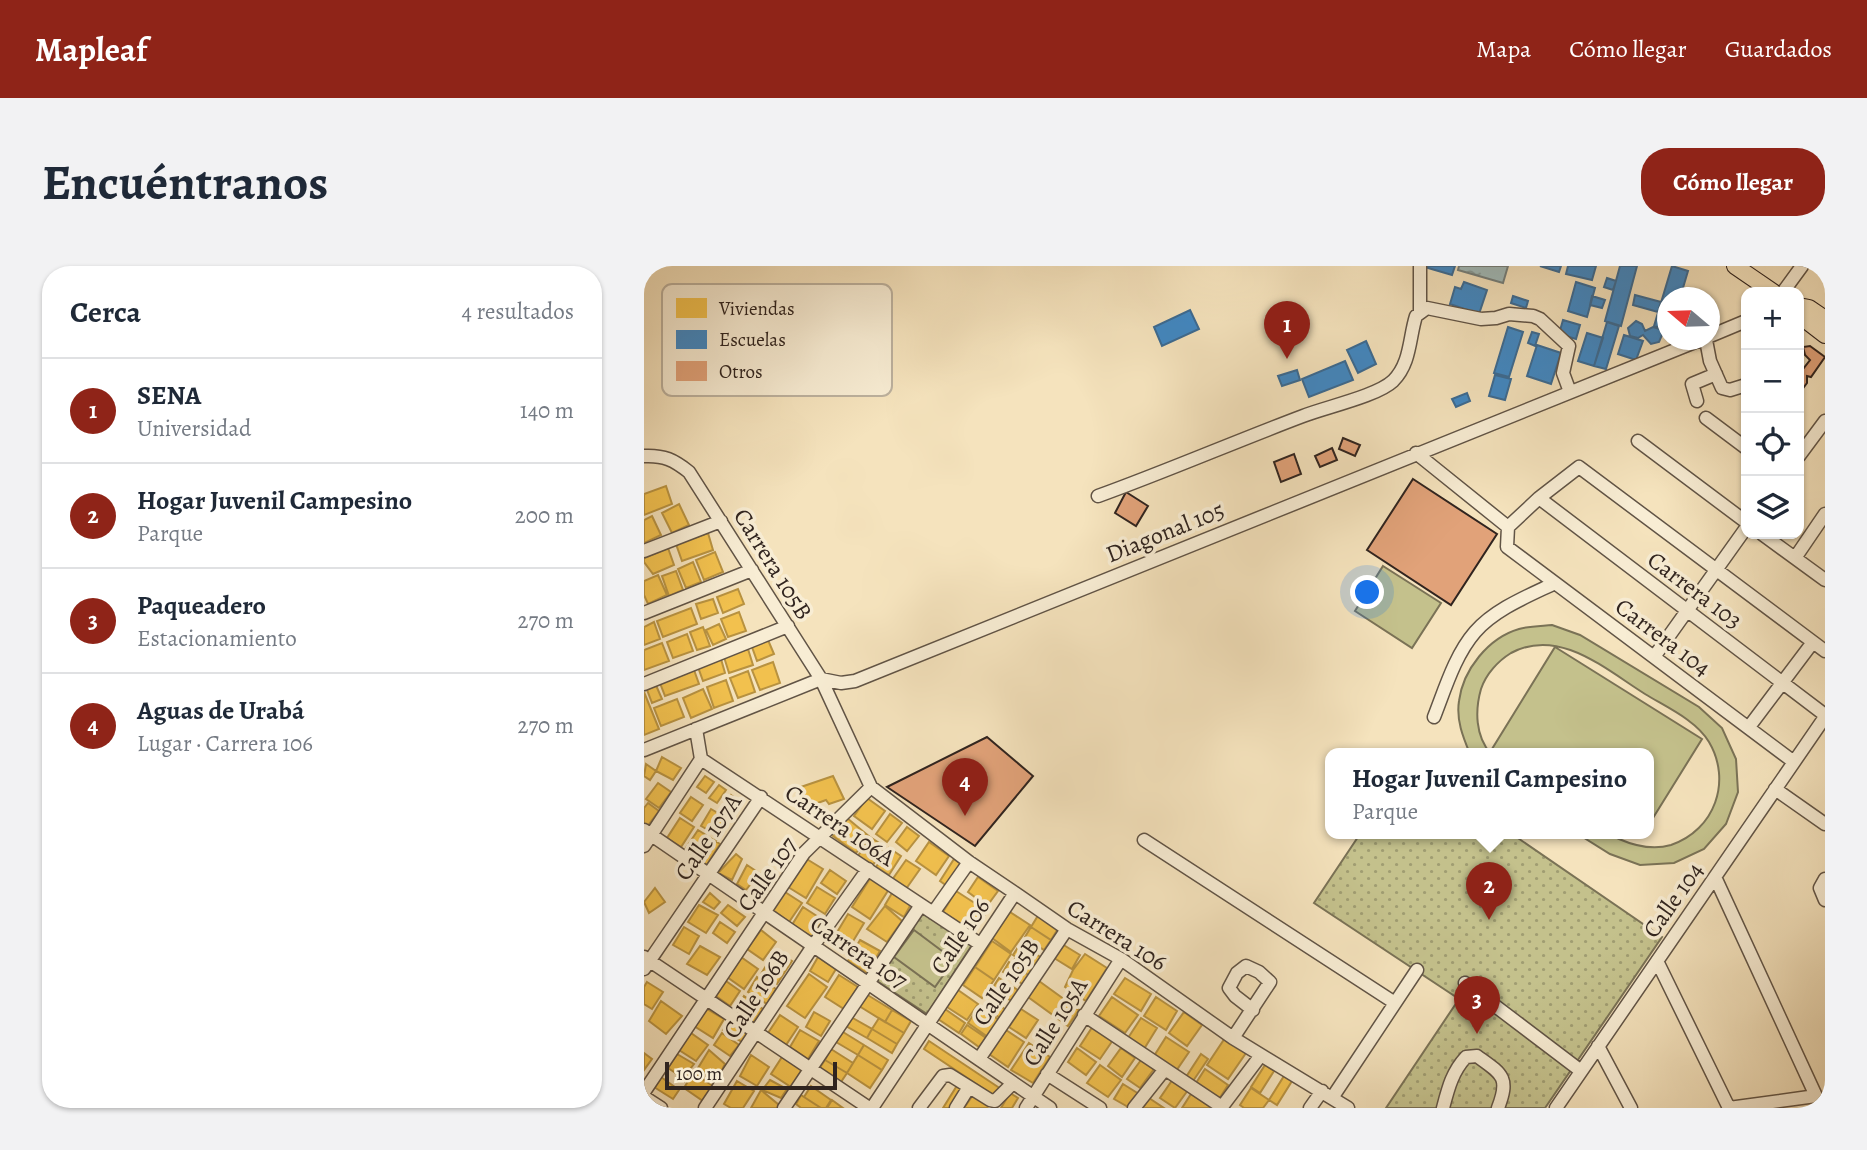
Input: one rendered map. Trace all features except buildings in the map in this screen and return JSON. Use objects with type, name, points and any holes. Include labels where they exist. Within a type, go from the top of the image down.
[{"type":"main road","points":[[1735,266],[1766,287]]},
{"type":"main road","points":[[1804,307],[1825,319]]},
{"type":"main road","points":[[1804,320],[1825,335]]},
{"type":"street","points":[[1098,496],[1305,415],[1383,388],[1398,376],[1405,363],[1415,319],[1420,311],[1420,266]]},
{"type":"street","points":[[1787,287],[1802,266]]},
{"type":"street","points":[[1420,311],[1427,308],[1481,319],[1517,314],[1540,319],[1569,346],[1563,373],[1570,392]]},
{"type":"street","points":[[1720,332],[1741,323]]},
{"type":"street","name":"Diagonal 105","points":[[644,750],[821,680],[841,683],[855,681],[1677,350]]},
{"type":"street","points":[[1706,350],[1725,391],[1741,386]]},
{"type":"street","points":[[1697,401],[1692,384],[1716,374]]},
{"type":"street","points":[[1706,418],[1741,444]]},
{"type":"street","points":[[1804,450],[1823,429]]},
{"type":"street","points":[[1639,441],[1741,519]]},
{"type":"street","points":[[1416,453],[1508,527],[1539,498],[1579,467],[1825,651]]},
{"type":"street","name":"Carrera 105B","points":[[644,456],[657,455],[675,460],[689,472],[821,680]]},
{"type":"street","name":"Carrera 103","points":[[1539,498],[1825,716]]},
{"type":"street","points":[[1796,558],[1825,514]]},
{"type":"street","points":[[644,551],[721,521]]},
{"type":"street","name":"Carrera 104","points":[[1508,527],[1507,547],[1794,762]]},
{"type":"street","points":[[1654,657],[1741,535]]},
{"type":"street","points":[[1769,539],[1825,580]]},
{"type":"street","points":[[644,613],[752,570]]},
{"type":"street","points":[[1434,717],[1456,663],[1475,632],[1499,612],[1555,583]]},
{"type":"street","points":[[644,684],[788,626]]},
{"type":"street","points":[[1749,727],[1813,642]]},
{"type":"street","points":[[821,680],[871,787]]},
{"type":"street","name":"Calle 104","points":[[1556,1108],[1825,716]]},
{"type":"street","points":[[646,837],[701,759],[696,729]]},
{"type":"street","name":"Carrera 106A","points":[[701,759],[980,944]]},
{"type":"street","name":"Calle 107","points":[[644,1094],[804,853],[871,787]]},
{"type":"street","name":"Carrera 106","points":[[871,787],[969,862],[1067,929],[1121,959],[1233,1038],[1348,1108]]},
{"type":"street","points":[[1775,789],[1825,824]]},
{"type":"street","name":"Calle 107A","points":[[646,962],[761,797]]},
{"type":"street","name":"Carrera 107","points":[[646,837],[708,874],[1050,1108]]},
{"type":"street","points":[[1144,840],[1395,1003]]},
{"type":"street","points":[[933,913],[969,862]]},
{"type":"street","name":"Calle 106B","points":[[705,1108],[868,869]]},
{"type":"street","points":[[1657,961],[1729,1108],[1820,1098],[1715,877]]},
{"type":"street","name":"Calle 106","points":[[870,1108],[1015,893]]},
{"type":"street","points":[[784,1108],[921,905]]},
{"type":"street","name":"Calle 105B","points":[[979,1059],[1067,929]]},
{"type":"street","name":"Calle 105A","points":[[1026,1108],[1121,959]]},
{"type":"street","points":[[646,962],[706,998],[870,1108]]},
{"type":"street","points":[[1310,1108],[1327,1094],[1417,970]]},
{"type":"street","points":[[1465,983],[1581,1071]]},
{"type":"street","points":[[1233,1038],[1253,1010]]},
{"type":"street","points":[[1084,1015],[1222,1107],[1261,1055]]},
{"type":"street","points":[[1598,1046],[1631,1108]]},
{"type":"street","points":[[1443,1108],[1452,1075],[1458,1065],[1466,1057],[1477,1056],[1499,1071],[1505,1083],[1505,1091],[1498,1108]]},
{"type":"street","points":[[1134,1108],[1165,1069]]},
{"type":"street","points":[[1047,1074],[1100,1108]]},
{"type":"street","points":[[919,1108],[943,1076],[950,1075],[993,1105],[1013,1083]]},
{"type":"street","points":[[956,1108],[969,1087]]},
{"type":"street","points":[[644,1094],[661,1108]]},
{"type":"shaded area","points":[[1383,566],[1441,603],[1412,648],[1355,611]]},
{"type":"shaded area","points":[[1552,625],[1580,635],[1699,707],[1722,728],[1736,759],[1738,792],[1726,824],[1704,849],[1674,863],[1640,865],[1610,854],[1586,839],[1621,839],[1658,847],[1686,838],[1699,828],[1715,802],[1719,788],[1719,772],[1709,742],[1696,727],[1581,654],[1547,645],[1529,646],[1502,660],[1483,683],[1478,705],[1479,731],[1487,748],[1468,748],[1458,715],[1461,689],[1466,678],[1487,648],[1508,633],[1527,627]]},
{"type":"shaded area","points":[[1555,647],[1702,739],[1654,816],[1654,748],[1493,748]]},
{"type":"shaded area","points":[[1357,839],[1519,839],[1662,937],[1545,1108],[1386,1108],[1459,999],[1314,903]]},
{"type":"shaded area","points":[[923,912],[972,945],[927,1014],[877,981]]},
{"type":"shaded area","points":[[914,930],[954,960],[935,987],[894,957]]},
{"type":"water","points":[[1459,266],[1508,266],[1503,283],[1458,270]]},
{"type":"place","name":"SENA","points":[[1287,359]]},
{"type":"place","name":"Aguas de Urabá","points":[[965,816]]},
{"type":"place","name":"Hogar Juvenil Campesino","points":[[1489,920]]},
{"type":"place","name":"Paqueadero","points":[[1477,1034]]}]
